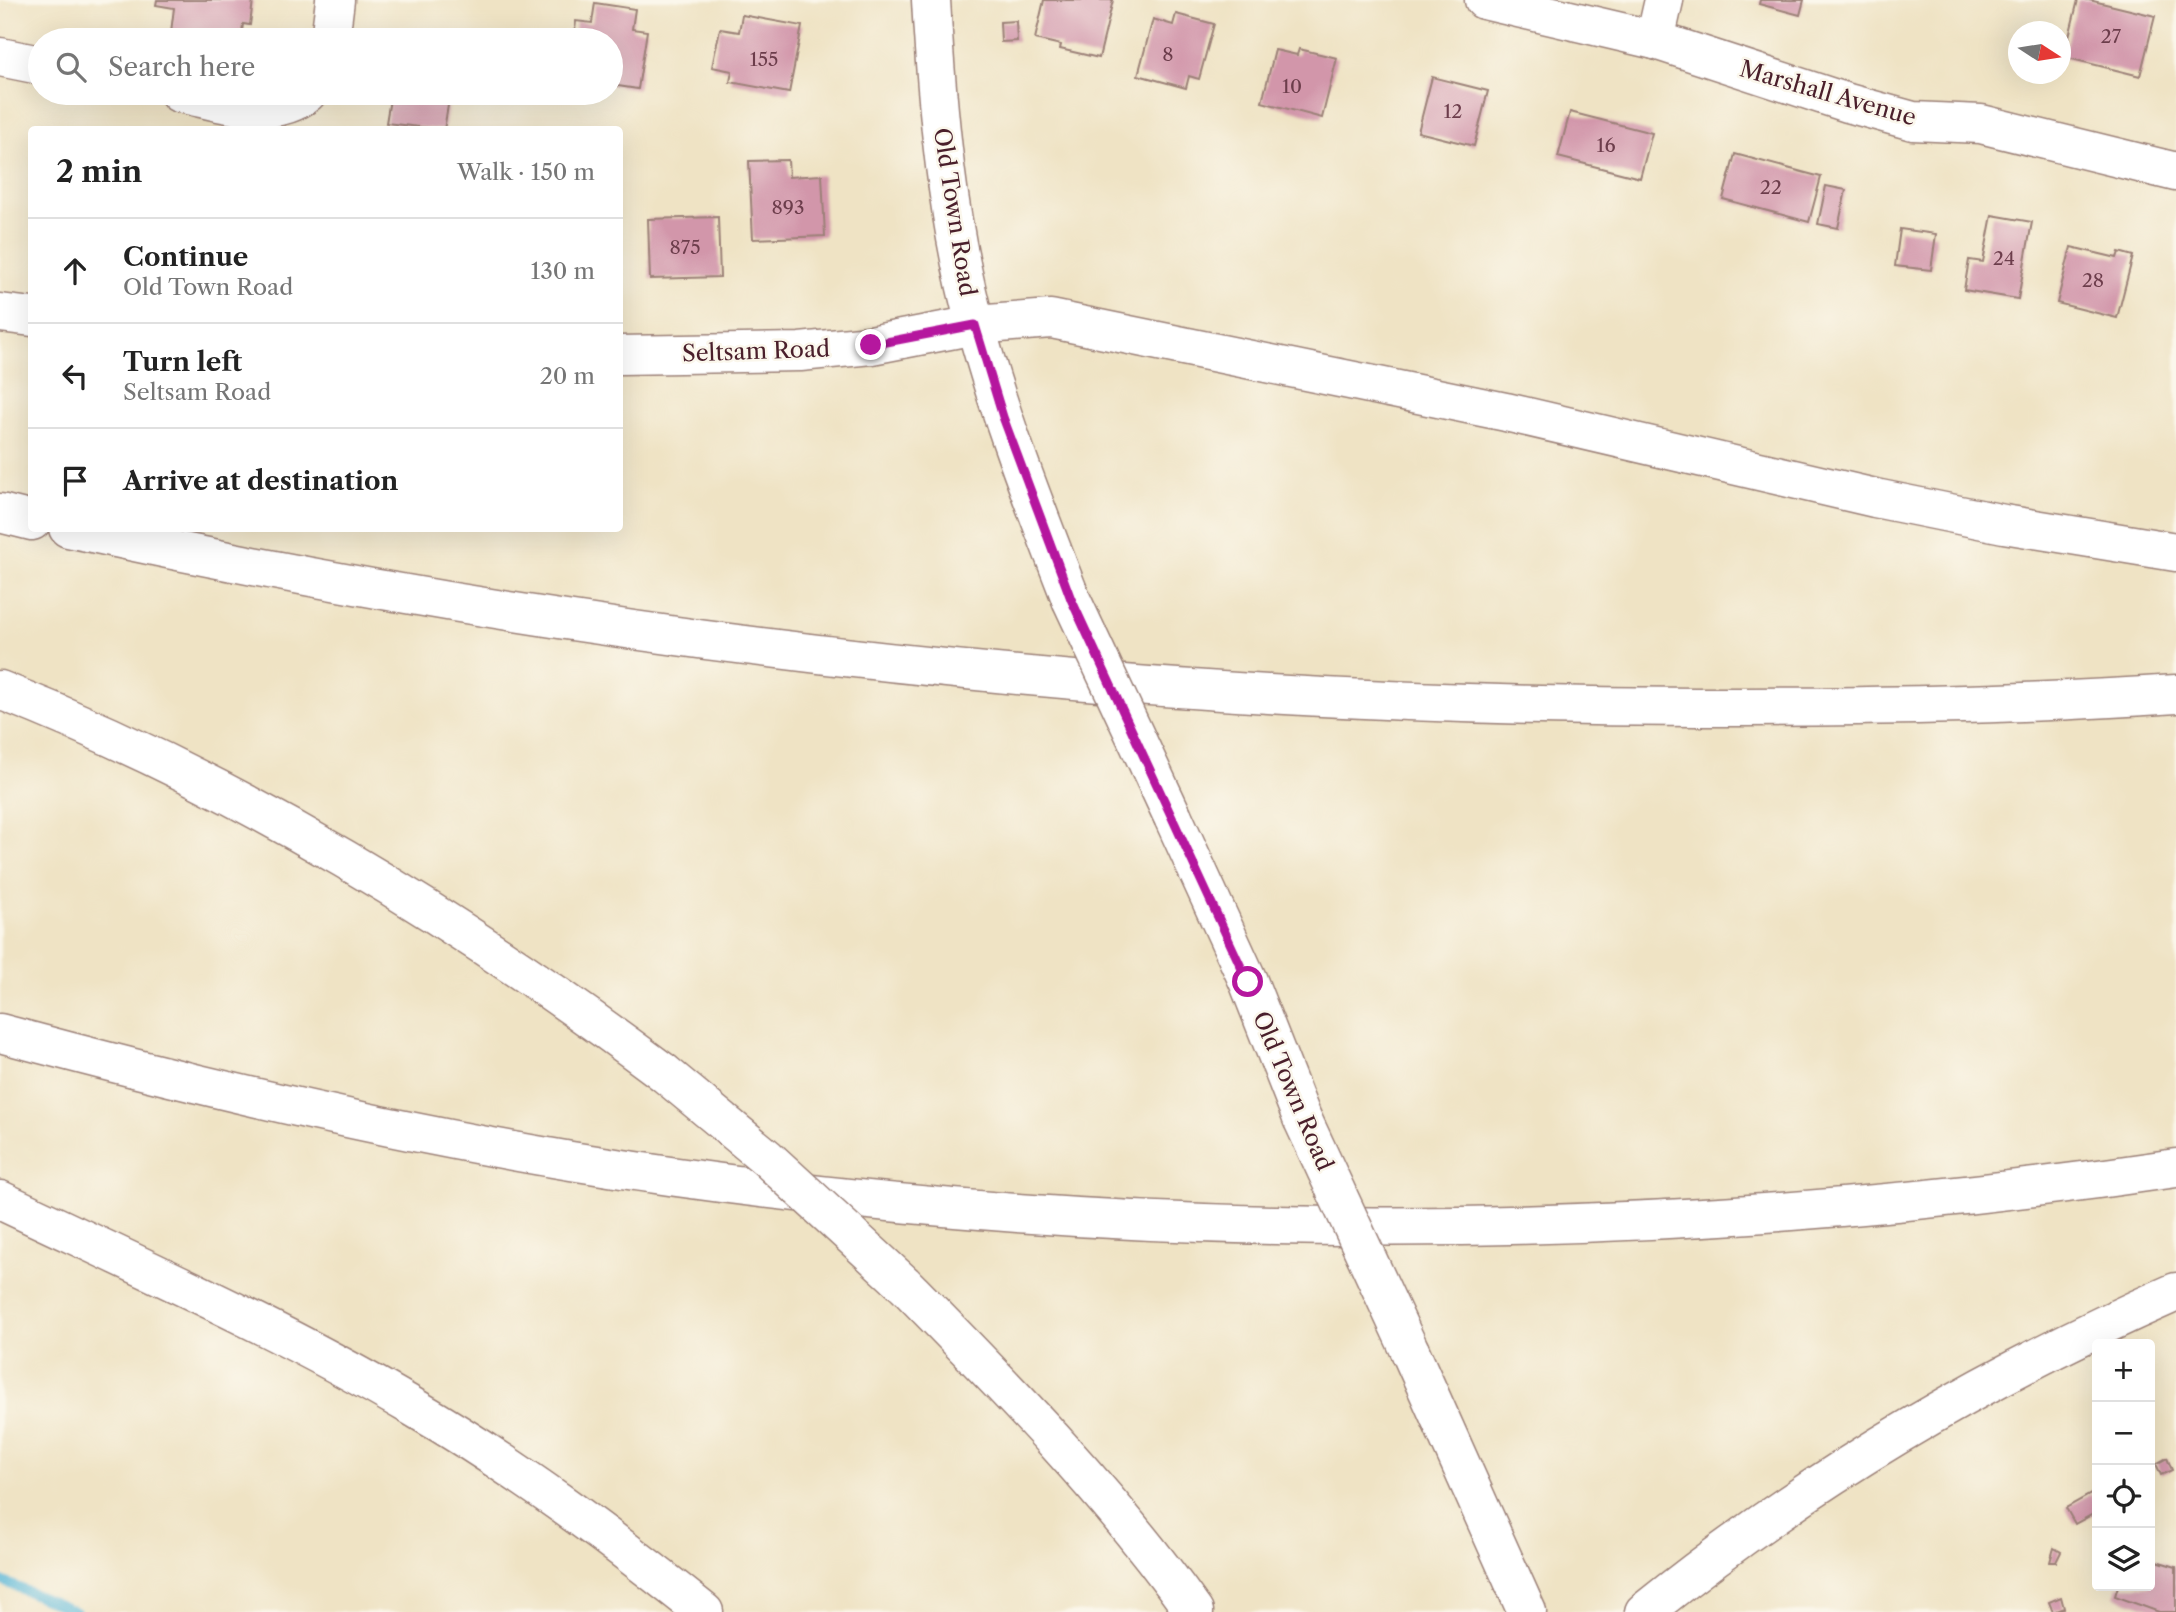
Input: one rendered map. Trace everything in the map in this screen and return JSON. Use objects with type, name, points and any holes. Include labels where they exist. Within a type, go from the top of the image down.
[{"type":"main road","points":[[332,28],[335,0]]},
{"type":"main road","name":"Old Town Road","points":[[931,0],[941,129],[958,245],[975,325],[1003,417],[1071,599],[1248,982],[1301,1118],[1410,1350],[1527,1612]]},
{"type":"main road","name":"Marshall Avenue","points":[[1483,0],[1655,40],[1848,103],[1913,121],[1981,124],[2176,172]]},
{"type":"main road","points":[[1655,40],[1664,0]]},
{"type":"main road","points":[[0,57],[28,63]]},
{"type":"main road","points":[[239,105],[259,109],[282,105]]},
{"type":"main road","points":[[0,313],[28,316]]},
{"type":"main road","name":"Seltsam Road","points":[[623,355],[800,352],[871,345],[975,325],[1052,319],[1494,409],[1888,500],[2004,524],[2176,552]]},
{"type":"main road","points":[[0,513],[28,520]]},
{"type":"main road","points":[[88,532],[362,587],[634,632],[893,664],[1142,686],[1397,701],[1643,707],[1898,706],[2176,694]]},
{"type":"main road","points":[[0,690],[145,752],[266,814],[372,875],[498,954],[663,1072],[798,1185],[904,1284],[1010,1392],[1082,1473],[1194,1612]]},
{"type":"main road","points":[[0,1033],[175,1079],[322,1113],[569,1160],[695,1180],[811,1194],[1071,1217],[1328,1227],[1577,1224],[1833,1209],[2037,1187],[2176,1168]]},
{"type":"main road","points":[[0,1200],[295,1343],[413,1407],[525,1478],[631,1554],[704,1612]]},
{"type":"main road","points":[[1644,1612],[1799,1497],[1871,1452],[2012,1372],[2176,1292]]},
{"type":"building","points":[[157,0],[253,0],[250,25],[243,24],[242,28],[172,28],[174,8],[156,5]]},
{"type":"building","points":[[1044,0],[1113,0],[1099,58],[1060,49],[1061,45],[1035,39]]},
{"type":"building","points":[[1760,0],[1804,0],[1800,15],[1759,4]]},
{"type":"building","points":[[2078,0],[2089,0],[2155,16],[2140,76],[2071,59],[2071,28]]},
{"type":"building","points":[[595,3],[635,9],[632,29],[647,31],[638,89],[623,87],[623,28],[575,28],[576,21],[592,23]]},
{"type":"building","points":[[1176,14],[1214,24],[1199,79],[1189,76],[1186,88],[1138,75],[1153,19],[1173,25]]},
{"type":"building","points":[[742,15],[802,26],[789,93],[730,82],[732,71],[712,67],[720,29],[739,32]]},
{"type":"building","points":[[1016,21],[1017,41],[1001,42],[1000,22]]},
{"type":"building","points":[[1299,49],[1337,58],[1322,118],[1262,102],[1275,50],[1297,55]]},
{"type":"building","points":[[1432,77],[1488,91],[1474,146],[1418,132]]},
{"type":"building","points":[[389,105],[448,105],[445,126],[386,123]]},
{"type":"building","points":[[1570,112],[1652,133],[1640,178],[1558,157]]},
{"type":"building","points":[[1735,154],[1821,177],[1809,222],[1723,199]]},
{"type":"building","points":[[788,160],[789,177],[822,175],[825,236],[753,239],[749,161]]},
{"type":"building","points":[[1826,186],[1846,190],[1838,228],[1818,224]]},
{"type":"building","points":[[1992,215],[2032,222],[2018,299],[1964,290],[1969,260],[1983,262]]},
{"type":"building","points":[[718,217],[720,277],[650,279],[648,219]]},
{"type":"building","points":[[1900,229],[1936,234],[1931,270],[1895,266]]},
{"type":"building","points":[[2071,247],[2117,258],[2119,252],[2133,256],[2117,318],[2057,303]]},
{"type":"building","points":[[2167,1458],[2172,1470],[2161,1475],[2156,1464]]},
{"type":"building","points":[[2091,1494],[2092,1515],[2075,1524],[2066,1508]]},
{"type":"building","points":[[2054,1548],[2061,1552],[2056,1562],[2050,1562]]},
{"type":"building","points":[[2155,1561],[2176,1567],[2176,1612],[2159,1612],[2115,1596],[2116,1591],[2155,1591]]},
{"type":"building","points":[[2061,1597],[2064,1608],[2053,1612],[2049,1602]]},
{"type":"waterway","points":[[0,1580],[76,1612]]},
{"type":"route","points":[[871,345],[975,325],[1003,417],[1071,599],[1248,982]]}]
